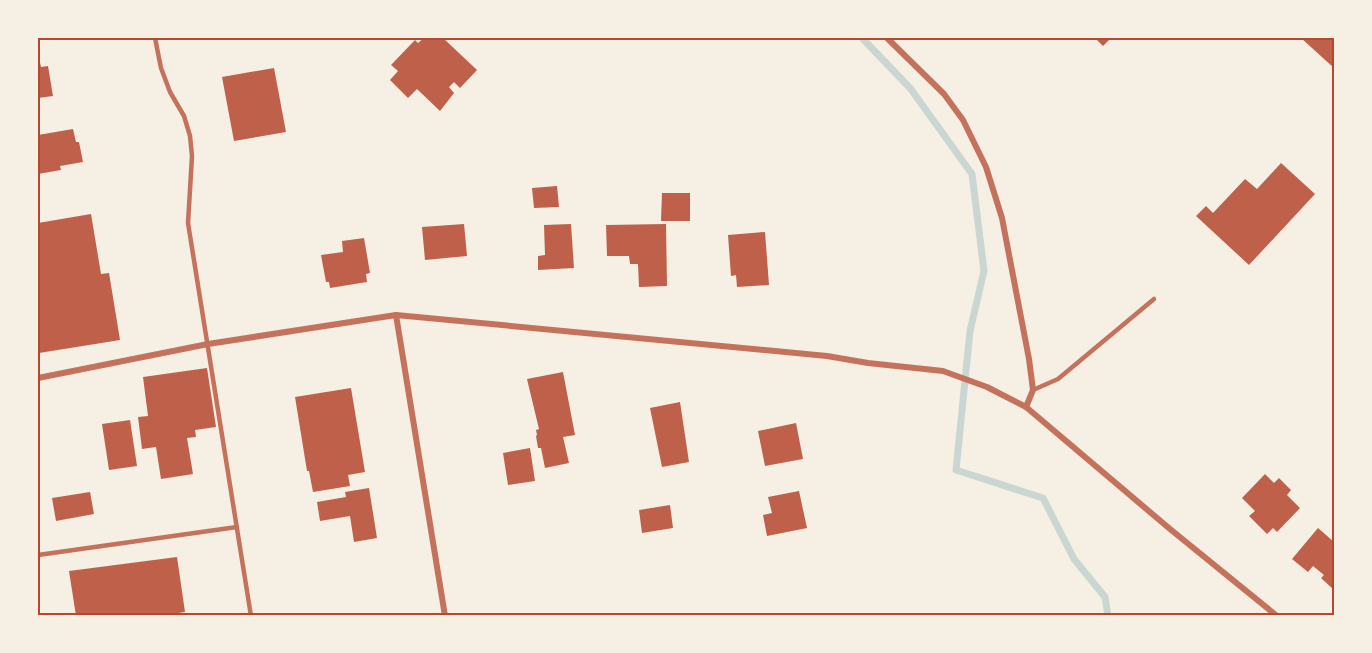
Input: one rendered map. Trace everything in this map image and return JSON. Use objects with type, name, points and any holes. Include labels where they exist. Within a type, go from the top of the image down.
[{"type":"street","points":[[887,38],[944,94],[963,120],[987,167],[1002,218],[1029,360],[1033,390],[1026,407]]},
{"type":"street","points":[[396,315],[445,615]]},
{"type":"street","points":[[38,378],[208,344],[396,315],[827,356],[943,371],[987,387],[1026,407],[1170,529],[1277,615]]},
{"type":"lane","points":[[156,38],[161,68],[184,116],[190,136],[192,156],[188,224],[251,615]]},
{"type":"lane","points":[[1033,390],[1059,379],[1154,299]]},
{"type":"lane","points":[[38,555],[237,527]]},
{"type":"building","points":[[424,38],[443,38],[477,70],[460,88],[454,82],[449,87],[454,93],[440,111],[417,89],[408,98],[390,80],[398,71],[391,65],[415,40],[418,43]]},
{"type":"building","points":[[1095,38],[1111,38],[1103,46]]},
{"type":"building","points":[[1301,38],[1334,38],[1334,68]]},
{"type":"building","points":[[38,53],[41,67],[48,66],[53,96],[38,98]]},
{"type":"building","points":[[274,68],[286,132],[234,141],[222,77]]},
{"type":"building","points":[[73,129],[76,142],[79,142],[83,162],[60,166],[61,170],[38,174],[38,135]]},
{"type":"building","points":[[1281,163],[1315,194],[1249,265],[1196,216],[1206,206],[1213,213],[1245,179],[1257,189]]},
{"type":"building","points":[[557,186],[559,207],[534,208],[532,188]]},
{"type":"building","points":[[662,193],[690,193],[690,221],[661,221]]},
{"type":"building","points":[[91,214],[101,274],[109,273],[120,340],[39,353],[38,223]]},
{"type":"building","points":[[464,224],[467,256],[425,260],[422,227]]},
{"type":"building","points":[[571,224],[574,268],[538,270],[538,256],[545,255],[544,225]]},
{"type":"building","points":[[666,224],[667,286],[639,287],[638,264],[630,264],[629,256],[607,256],[606,225]]},
{"type":"building","points":[[765,232],[769,285],[737,287],[736,275],[731,276],[728,235]]},
{"type":"building","points":[[364,238],[370,273],[366,274],[367,282],[330,288],[329,282],[326,282],[321,255],[343,252],[342,241]]},
{"type":"building","points":[[207,368],[216,427],[195,430],[196,437],[187,438],[193,474],[161,479],[156,447],[142,449],[138,417],[148,416],[143,377]]},
{"type":"building","points":[[563,372],[575,435],[563,437],[569,463],[545,468],[541,448],[538,448],[536,430],[539,429],[527,379]]},
{"type":"building","points":[[351,388],[365,472],[348,475],[350,486],[313,492],[309,471],[307,471],[295,397]]},
{"type":"building","points":[[680,402],[689,462],[662,467],[650,408]]},
{"type":"building","points":[[130,420],[137,466],[109,470],[102,424]]},
{"type":"building","points":[[796,423],[803,459],[765,466],[758,431]]},
{"type":"building","points":[[530,448],[535,481],[508,485],[503,453]]},
{"type":"building","points":[[1265,474],[1274,483],[1279,478],[1291,490],[1287,495],[1300,508],[1277,532],[1273,528],[1267,534],[1249,516],[1255,511],[1242,498]]},
{"type":"building","points":[[369,488],[377,538],[354,542],[350,516],[320,521],[317,502],[346,497],[345,492]]},
{"type":"building","points":[[799,491],[807,528],[767,536],[763,515],[772,513],[768,497]]},
{"type":"building","points":[[90,492],[94,514],[56,521],[52,498]]},
{"type":"building","points":[[670,505],[673,528],[642,533],[639,510]]},
{"type":"building","points":[[1318,528],[1334,542],[1334,590],[1321,578],[1324,575],[1313,566],[1308,572],[1292,559]]},
{"type":"building","points":[[177,557],[185,612],[157,616],[76,616],[69,571]]},
{"type":"waterway","points":[[862,38],[910,88],[972,174],[984,271],[970,331],[956,470],[1043,498],[1074,559],[1105,597],[1108,616]]}]
